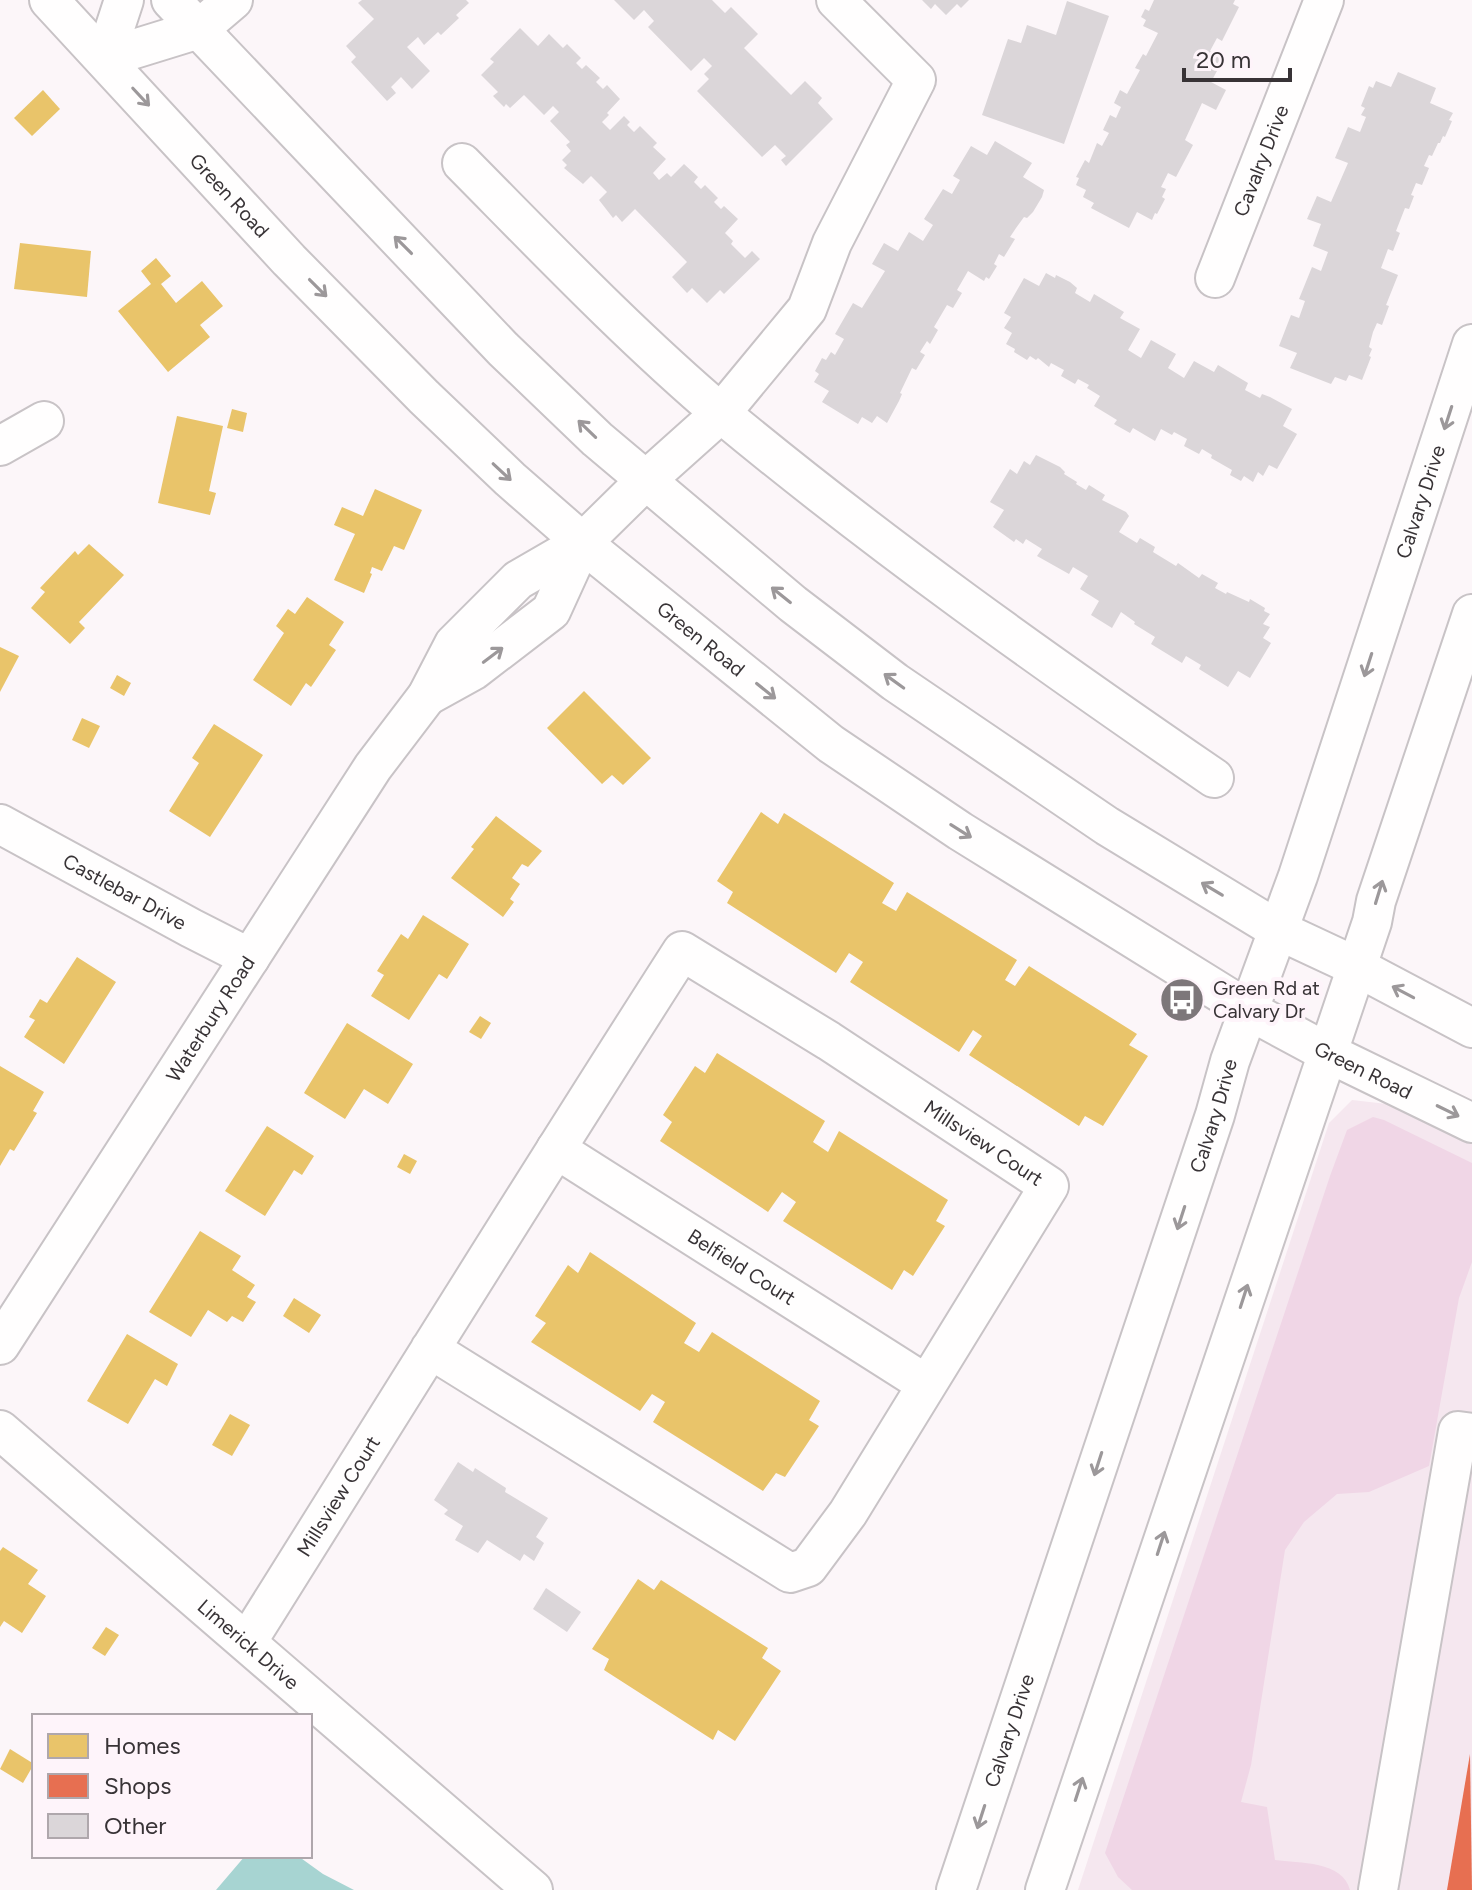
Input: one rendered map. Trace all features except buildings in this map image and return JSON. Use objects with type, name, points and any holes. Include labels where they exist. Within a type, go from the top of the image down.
[{"type":"street","name":"Green Road","points":[[49,0],[289,260],[510,479],[582,543],[831,744],[960,831],[1250,1011],[1472,1123]]},
{"type":"street","points":[[105,58],[124,0]]},
{"type":"street","points":[[171,0],[467,312],[597,439],[742,563],[895,682],[1107,826],[1278,930],[1355,966],[1472,1028]]},
{"type":"street","points":[[105,58],[199,29],[233,0]]},
{"type":"street","points":[[582,543],[721,413],[807,309],[832,243],[916,80],[836,0]]},
{"type":"street","name":"Cavalry Drive","points":[[1215,278],[1324,0]]},
{"type":"street","points":[[462,163],[600,303],[721,413],[867,531],[1007,634],[1214,778]]},
{"type":"street","name":"Calvary Drive","points":[[956,1890],[1215,1115],[1230,1061],[1250,1011],[1397,579],[1472,344]]},
{"type":"street","points":[[0,446],[44,421]]},
{"type":"street","name":"Waterbury Road","points":[[0,1345],[373,767],[427,696],[474,670],[551,611],[582,543]]},
{"type":"street","points":[[1059,1883],[1326,1052],[1472,614]]},
{"type":"street","name":"Castlebar Drive","points":[[0,824],[250,958]]},
{"type":"street","name":"Millsview Court","points":[[247,1642],[430,1349],[682,951],[829,1041],[1049,1186],[848,1513],[808,1567],[790,1573],[430,1349]]},
{"type":"street","name":"Belfield Court","points":[[556,1149],[926,1384]]},
{"type":"street","name":"Limerick Drive","points":[[0,1430],[533,1890]]},
{"type":"street","points":[[1378,1890],[1458,1431],[1472,1433]]},
{"type":"shaded area","points":[[1352,1100],[1387,1104],[1472,1141],[1472,1890],[1078,1890],[1329,1123]]},
{"type":"shaded area","points":[[1373,1117],[1472,1163],[1472,1262],[1459,1298],[1429,1466],[1369,1492],[1337,1494],[1304,1522],[1285,1550],[1251,1765],[1241,1802],[1267,1807],[1275,1860],[1330,1869],[1346,1881],[1350,1890],[1132,1890],[1118,1877],[1105,1853],[1330,1176],[1347,1130]]},
{"type":"water","points":[[243,1858],[301,1858],[354,1890],[216,1890]]},
{"type":"place","name":"Green Rd at Calvary Dr","points":[[1182,1000]]}]
